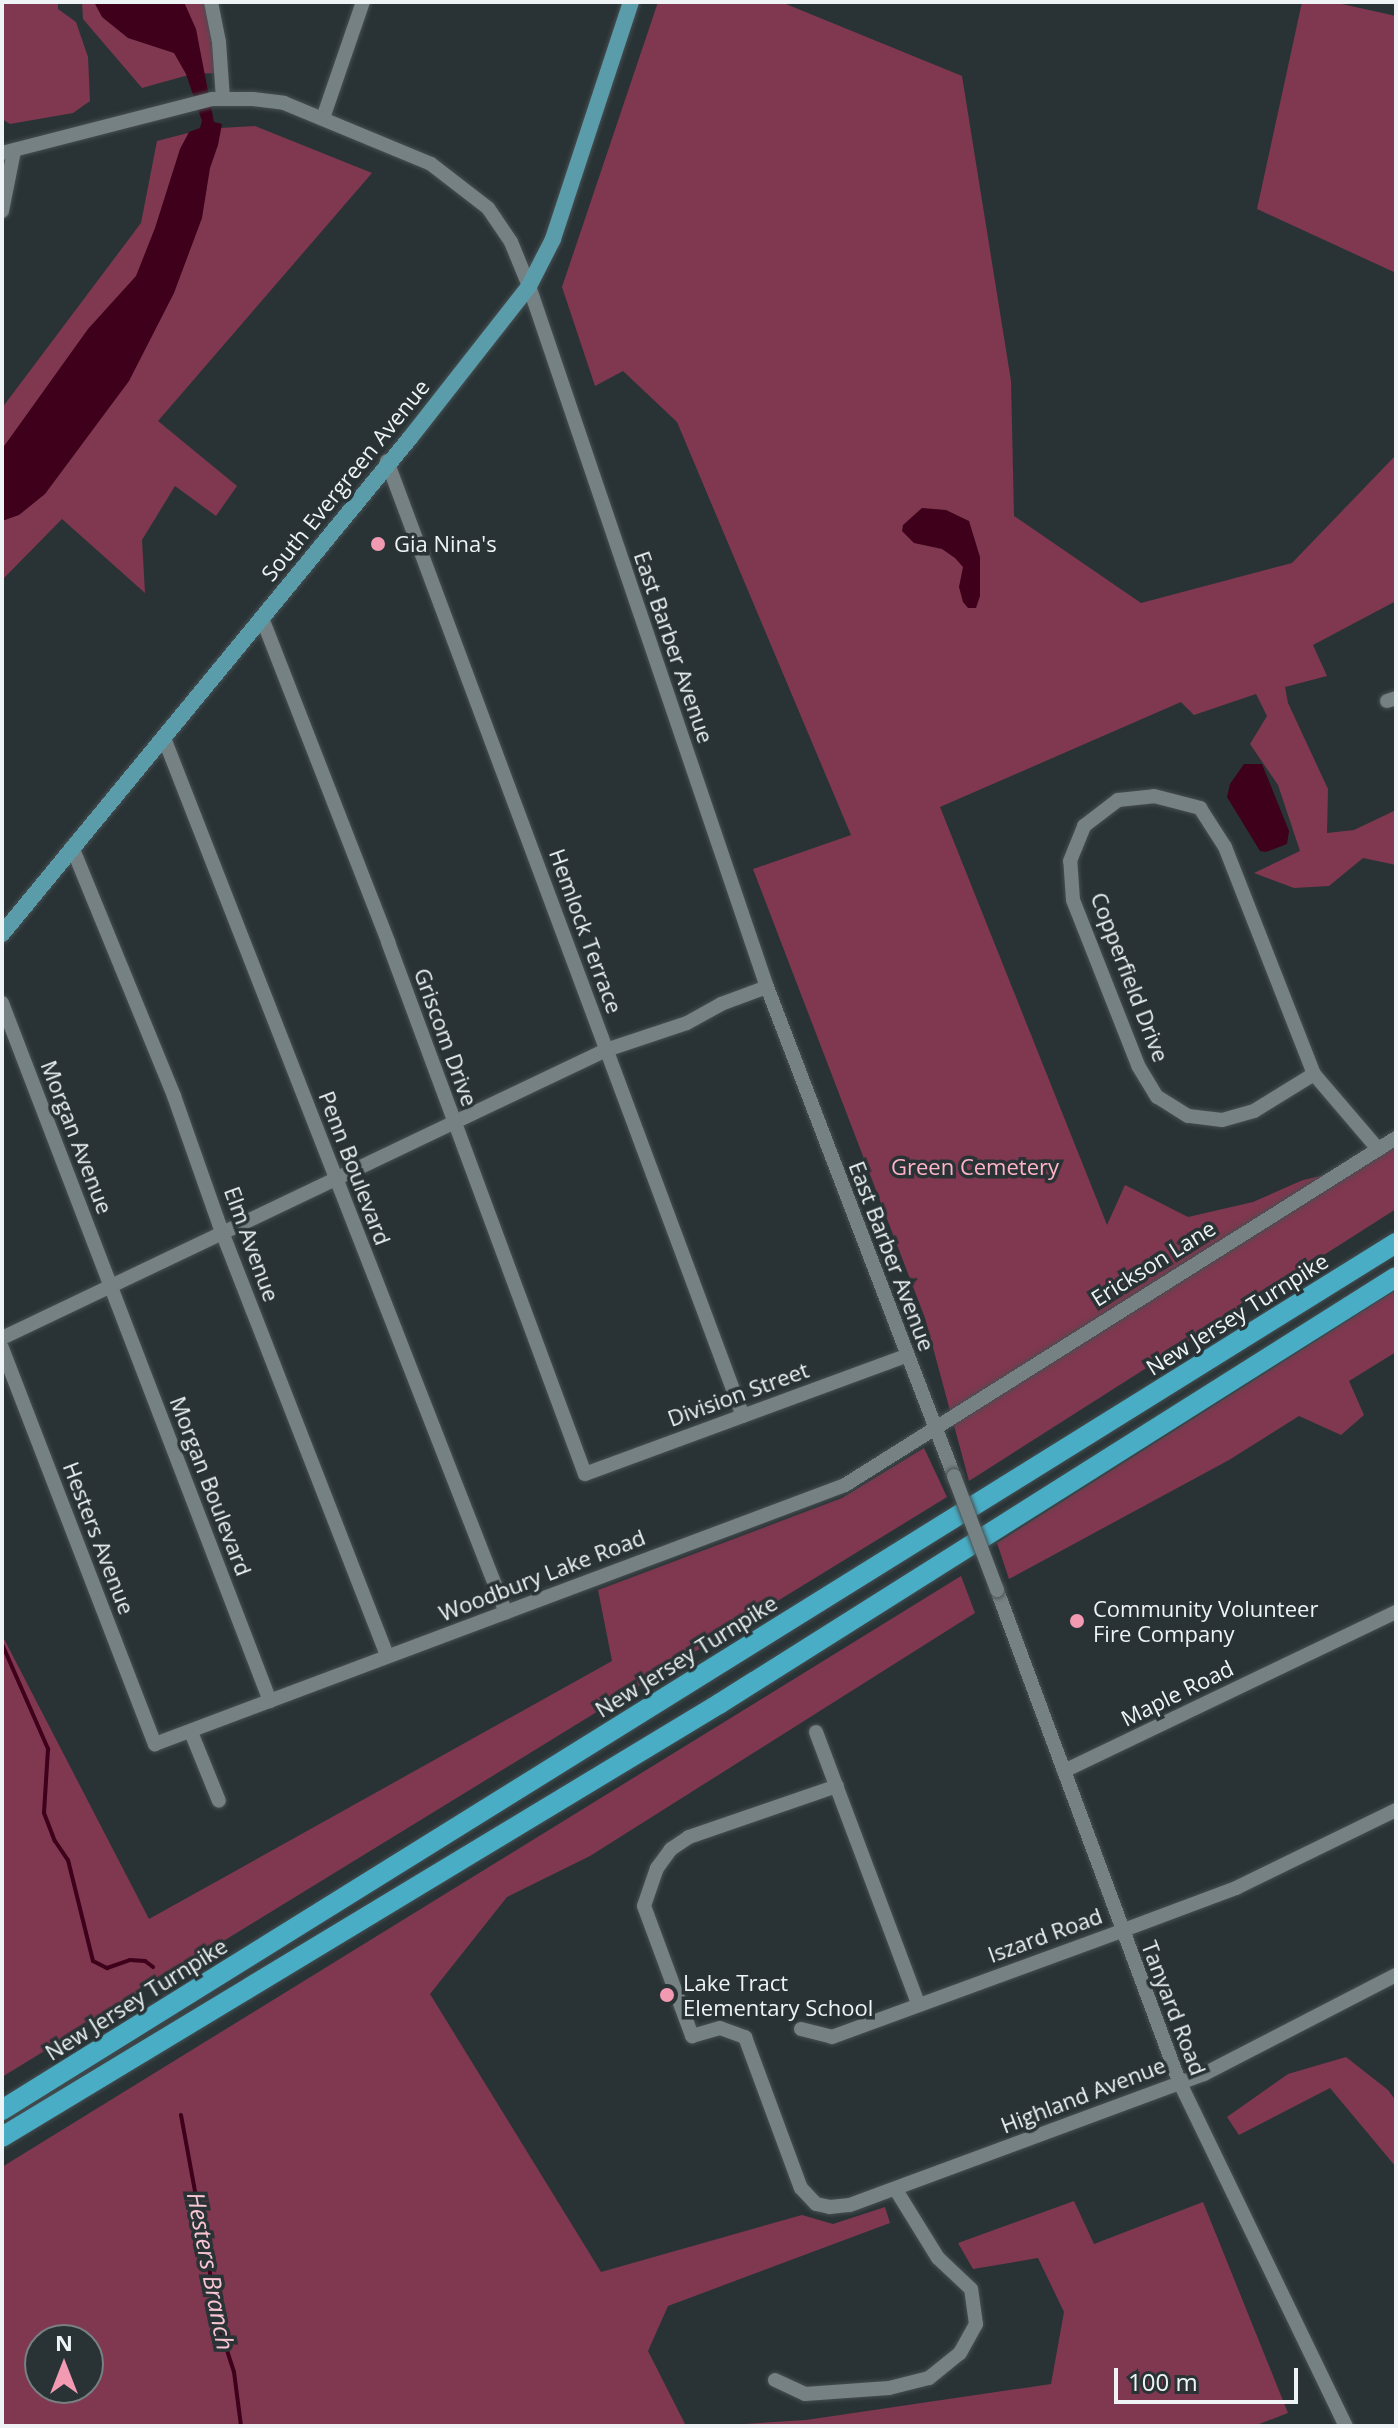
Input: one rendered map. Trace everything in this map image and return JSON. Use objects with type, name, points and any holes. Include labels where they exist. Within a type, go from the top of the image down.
[{"type":"highway","name":"New Jersey Turnpike","points":[[2,2110],[1396,1243]]},
{"type":"highway","points":[[2,2137],[733,1696],[1396,1277]]},
{"type":"main road","name":"South Evergreen Avenue","points":[[2,934],[529,286],[553,239],[631,2]]},
{"type":"street","points":[[211,2],[219,42],[218,99]]},
{"type":"street","points":[[323,118],[363,2]]},
{"type":"street","name":"East Barber Avenue","points":[[8,152],[218,99],[284,103],[431,164],[488,208],[511,242],[529,286],[767,987],[997,1590]]},
{"type":"street","points":[[2,211],[8,152]]},
{"type":"street","name":"Hemlock Terrace","points":[[387,461],[743,1416]]},
{"type":"street","name":"Griscom Drive","points":[[262,618],[295,698],[585,1474]]},
{"type":"street","name":"Penn Boulevard","points":[[164,738],[506,1613]]},
{"type":"street","name":"Copperfield Drive","points":[[1314,1074],[1254,1111],[1222,1120],[1188,1116],[1157,1097],[1138,1065],[1073,900],[1070,861],[1084,826],[1118,800],[1154,796],[1200,808],[1225,847],[1314,1074],[1378,1149]]},
{"type":"street","name":"Elm Avenue","points":[[72,847],[174,1096],[222,1232],[387,1656]]},
{"type":"street","points":[[2,1338],[606,1050],[687,1023],[721,1004],[767,987]]},
{"type":"street","name":"Morgan Avenue","points":[[2,1003],[110,1287]]},
{"type":"street","name":"Erickson Lane","points":[[934,1426],[1396,1138]]},
{"type":"street","name":"Morgan Boulevard","points":[[110,1287],[270,1701]]},
{"type":"street","name":"Hesters Avenue","points":[[2,1348],[155,1744]]},
{"type":"street","name":"Division Street","points":[[585,1474],[906,1356]]},
{"type":"street","name":"Woodbury Lake Road","points":[[155,1744],[845,1485],[934,1426]]},
{"type":"street","name":"Tanyard Road","points":[[997,1590],[1179,2081],[1346,2426]]},
{"type":"street","name":"Maple Road","points":[[1064,1771],[1396,1612]]},
{"type":"street","points":[[191,1732],[219,1801]]},
{"type":"street","points":[[816,1732],[918,2003]]},
{"type":"street","name":"Highland Avenue","points":[[837,1786],[689,1837],[671,1849],[657,1868],[644,1906],[692,2036],[720,2028],[745,2037],[801,2188],[819,2204],[850,2205],[896,2190],[1204,2074],[1396,1975]]},
{"type":"street","name":"Iszard Road","points":[[801,2029],[832,2037],[1121,1931],[1236,1888],[1396,1810]]},
{"type":"street","points":[[775,2380],[805,2394],[889,2388],[929,2378],[960,2353],[976,2324],[976,2303],[971,2289],[938,2258],[896,2190]]},
{"type":"green space","points":[[2,2],[58,2],[58,9],[76,22],[88,57],[90,101],[73,113],[10,124],[2,119]]},
{"type":"green space","points":[[82,2],[206,2],[216,73],[192,74],[142,88],[83,19]]},
{"type":"green space","name":"Green Cemetery","points":[[658,2],[781,2],[962,76],[1011,381],[1014,516],[1141,603],[1292,563],[1396,455],[1396,601],[1313,645],[1327,676],[1285,687],[1288,703],[1328,789],[1327,833],[1354,830],[1396,810],[1396,865],[1363,858],[1329,886],[1294,888],[1254,873],[1300,851],[1278,785],[1250,744],[1267,716],[1256,694],[1194,715],[1181,702],[940,807],[1107,1225],[1125,1185],[1188,1217],[1253,1202],[1303,1180],[1347,1170],[1396,1140],[1396,1209],[969,1481],[925,1318],[753,869],[851,835],[677,422],[623,371],[595,386],[562,287]]},
{"type":"green space","points":[[1302,2],[1333,2],[1396,16],[1396,273],[1257,209]]},
{"type":"green space","points":[[255,126],[372,173],[158,421],[237,486],[216,516],[175,486],[142,540],[145,593],[62,519],[2,580],[2,408],[141,223],[157,141],[203,129]]},
{"type":"green space","points":[[1396,1290],[1396,1352],[1349,1381],[1364,1415],[1341,1435],[1299,1416],[1229,1460],[1009,1579],[997,1543]]},
{"type":"green space","points":[[924,1448],[947,1497],[2,2077],[2,1635],[149,1919],[612,1661],[598,1590],[842,1498]]},
{"type":"green space","points":[[961,1576],[975,1613],[590,1856],[507,1897],[430,1994],[601,2272],[802,2215],[833,2224],[885,2207],[890,2223],[668,2306],[648,2351],[686,2426],[2,2426],[2,2167]]},
{"type":"green space","points":[[1346,2057],[1388,2090],[1396,2101],[1396,2167],[1330,2088],[1239,2135],[1227,2117],[1288,2074]]},
{"type":"green space","points":[[1074,2201],[1094,2244],[1203,2202],[1288,2413],[1254,2426],[713,2426],[806,2420],[1051,2384],[1064,2312],[1038,2258],[973,2269],[958,2243]]},
{"type":"shaded area","points":[[94,2],[184,2],[196,29],[214,122],[222,124],[210,168],[202,218],[174,293],[129,381],[45,494],[19,515],[2,521],[2,449],[88,329],[136,276],[180,149],[189,132],[200,128],[202,121],[186,74],[174,53],[128,38],[102,17]]},
{"type":"shaded area","points":[[922,508],[946,510],[969,521],[980,557],[980,596],[976,608],[968,608],[963,602],[959,587],[963,567],[955,558],[942,549],[914,543],[902,531],[903,525]]},
{"type":"shaded area","points":[[1244,764],[1262,764],[1289,831],[1287,844],[1266,852],[1260,851],[1227,797],[1230,784]]},
{"type":"waterway","name":"Hesters Branch","points":[[2,1644],[48,1749],[44,1813],[55,1841],[68,1860],[93,1961],[107,1968],[130,1960],[145,1961],[153,1967]]},
{"type":"waterway","name":"Hesters Branch","points":[[181,2115],[221,2332],[234,2372],[241,2426]]},
{"type":"place","name":"Gia Nina's","points":[[378,544]]},
{"type":"place","name":"Community Volunteer Fire Company","points":[[1077,1621]]},
{"type":"place","name":"Lake Tract Elementary School","points":[[667,1995]]}]
